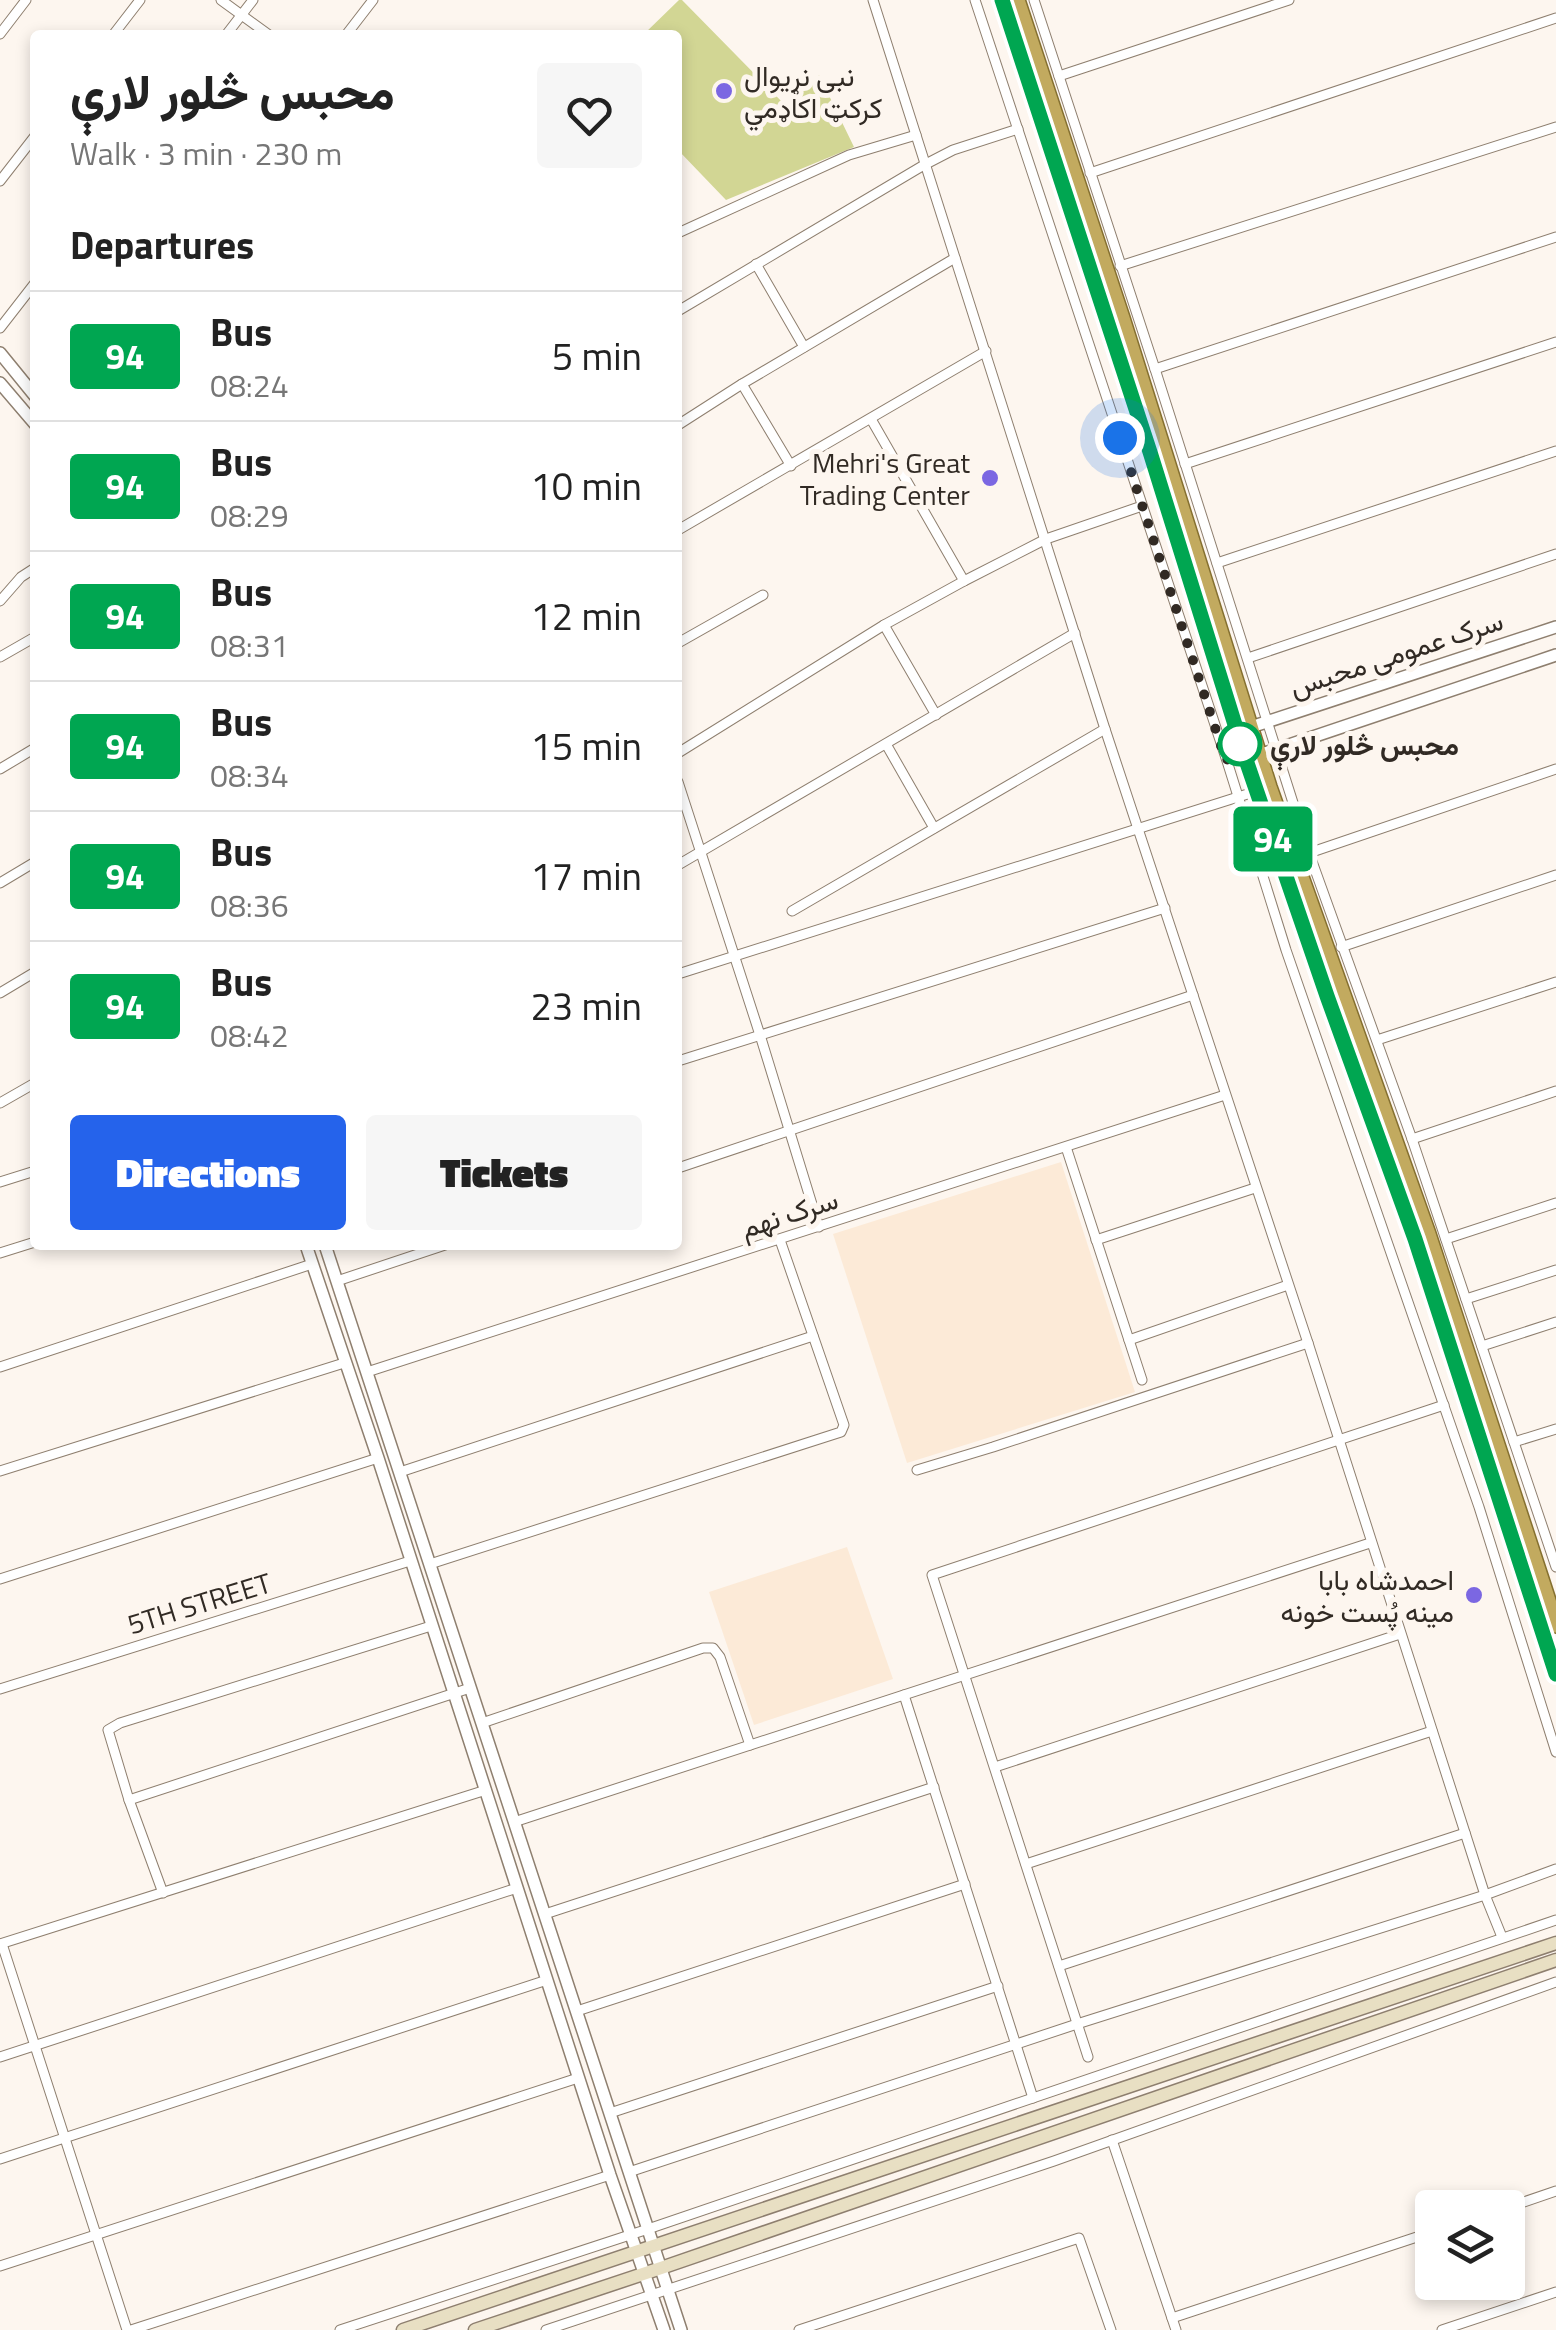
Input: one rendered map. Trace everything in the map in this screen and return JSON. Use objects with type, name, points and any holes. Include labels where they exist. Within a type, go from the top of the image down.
[{"type":"highway","points":[[1002,0],[1263,789],[1327,996],[1415,1239],[1556,1674]]},
{"type":"highway","points":[[1017,0],[1250,726],[1263,789],[1428,1234],[1556,1624]]},
{"type":"main road","points":[[403,2330],[1556,1943]]},
{"type":"main road","points":[[475,2330],[1556,1960]]},
{"type":"street","points":[[0,34],[26,0]]},
{"type":"street","points":[[117,30],[140,0]]},
{"type":"street","points":[[221,0],[262,30]]},
{"type":"street","points":[[230,30],[253,0]]},
{"type":"street","points":[[350,30],[373,0]]},
{"type":"street","points":[[873,0],[1105,730],[1485,1895],[1502,1937]]},
{"type":"street","points":[[975,0],[1286,950],[1479,1507],[1556,1752]]},
{"type":"street","points":[[1034,0],[1309,853],[1552,1541],[1556,1567]]},
{"type":"street","points":[[1059,76],[1289,0]]},
{"type":"street","points":[[1090,173],[1556,18]]},
{"type":"street","points":[[1120,266],[1556,127]]},
{"type":"street","points":[[682,309],[924,165],[954,150],[1018,129]]},
{"type":"street","points":[[682,230],[849,155],[916,134]]},
{"type":"street","points":[[0,181],[30,142]]},
{"type":"street","points":[[1155,370],[1556,237]]},
{"type":"street","points":[[682,422],[954,258]]},
{"type":"street","points":[[756,264],[804,347]]},
{"type":"street","points":[[0,328],[30,289]]},
{"type":"street","points":[[1185,464],[1556,342]]},
{"type":"street","points":[[682,528],[986,351]]},
{"type":"street","points":[[0,353],[30,390]]},
{"type":"street","points":[[0,384],[30,418]]},
{"type":"street","points":[[742,384],[791,466]]},
{"type":"street","points":[[871,419],[964,580]]},
{"type":"street","points":[[1217,562],[1556,451]]},
{"type":"street","points":[[682,751],[884,625],[964,580],[1046,539],[1142,506]]},
{"type":"street","points":[[1248,658],[1556,554]]},
{"type":"street","points":[[0,601],[30,571]]},
{"type":"street","points":[[682,641],[763,595]]},
{"type":"street","points":[[884,625],[936,715]]},
{"type":"street","name":"سرک عمومی محبس","points":[[1250,726],[1556,626]]},
{"type":"street","points":[[682,862],[1075,633]]},
{"type":"street","points":[[0,657],[30,640]]},
{"type":"street","name":"سرک عمومی محبس","points":[[1259,755],[1556,655]]},
{"type":"street","points":[[792,911],[1105,730]]},
{"type":"street","points":[[886,744],[934,828]]},
{"type":"street","points":[[0,769],[30,751]]},
{"type":"street","points":[[1309,853],[1556,768]]},
{"type":"street","points":[[682,973],[1263,789]]},
{"type":"street","points":[[682,795],[819,1227]]},
{"type":"street","points":[[0,883],[30,865]]},
{"type":"street","points":[[1341,947],[1556,875]]},
{"type":"street","points":[[682,1060],[1164,908]]},
{"type":"street","points":[[0,993],[30,975]]},
{"type":"street","points":[[1377,1040],[1556,982]]},
{"type":"street","points":[[682,1167],[1193,995]]},
{"type":"street","points":[[0,1104],[30,1086]]},
{"type":"street","points":[[1412,1138],[1556,1091]]},
{"type":"street","name":"سرک نهم","points":[[367,1372],[1224,1094]]},
{"type":"street","points":[[1066,1147],[1142,1380]]},
{"type":"street","points":[[0,1182],[30,1173]]},
{"type":"street","points":[[1096,1240],[1255,1188]]},
{"type":"street","points":[[1446,1239],[1556,1204]]},
{"type":"street","points":[[430,1564],[841,1432],[844,1425],[780,1240]]},
{"type":"street","points":[[0,1253],[30,1244]]},
{"type":"street","points":[[308,1250],[610,2176],[664,2330]]},
{"type":"street","points":[[327,1250],[681,2330]]},
{"type":"street","points":[[338,1281],[430,1250]]},
{"type":"street","points":[[0,1367],[312,1264]]},
{"type":"street","points":[[1466,1299],[1556,1270]]},
{"type":"street","points":[[1128,1340],[1288,1285]]},
{"type":"street","points":[[1482,1346],[1556,1322]]},
{"type":"street","points":[[400,1472],[812,1336]]},
{"type":"street","points":[[917,1470],[1308,1344]]},
{"type":"street","points":[[0,1471],[344,1364]]},
{"type":"street","points":[[1088,2057],[932,1578],[934,1573],[1444,1405]]},
{"type":"street","points":[[1514,1442],[1556,1428]]},
{"type":"street","points":[[0,1580],[378,1458]]},
{"type":"street","points":[[514,1822],[1370,1542]]},
{"type":"street","name":"5TH STREET","points":[[0,1688],[410,1561]]},
{"type":"street","points":[[163,1893],[108,1730],[431,1626]]},
{"type":"street","points":[[995,1767],[1400,1634]]},
{"type":"street","points":[[482,1723],[702,1648],[713,1648],[720,1657],[750,1744]]},
{"type":"street","points":[[129,1800],[470,1688]]},
{"type":"street","points":[[904,1695],[1033,2098]]},
{"type":"street","points":[[1026,1864],[1432,1731]]},
{"type":"street","points":[[545,1914],[934,1787]]},
{"type":"street","points":[[486,1790],[1,1944],[129,2330],[610,2176]]},
{"type":"street","points":[[1059,1966],[1465,1832]]},
{"type":"street","points":[[629,2172],[1556,1870]]},
{"type":"street","points":[[576,2011],[965,1884]]},
{"type":"street","points":[[0,2057],[517,1888]]},
{"type":"street","points":[[340,2330],[1556,1920]]},
{"type":"street","points":[[0,2159],[547,1980]]},
{"type":"street","points":[[546,2330],[1112,2140],[1556,1982]]},
{"type":"street","points":[[610,2113],[998,1986]]},
{"type":"street","points":[[0,2266],[578,2078]]},
{"type":"street","points":[[1112,2140],[1176,2330]]},
{"type":"street","points":[[1525,2202],[1556,2191]]},
{"type":"street","points":[[799,2330],[1079,2238],[1111,2330]]},
{"type":"street","points":[[1172,2318],[1415,2238]]},
{"type":"street","points":[[1442,2330],[1556,2292]]},
{"type":"shaded area","points":[[1061,1162],[1135,1392],[907,1463],[833,1234]]},
{"type":"shaded area","points":[[847,1547],[893,1679],[754,1725],[709,1592]]},
{"type":"green space","name":"نبی نړیوال کرکټ اکاډمي","points":[[682,0],[786,106],[819,75],[854,147],[726,200],[682,154],[682,30],[648,30]]},
{"type":"bus line","name":"94","points":[[1002,0],[1246,760],[1415,1239],[1556,1674]]},
{"type":"place","name":"نبی نړیوال کرکټ اکاډمي","points":[[724,91]]},
{"type":"place","name":"Mehri's Great Trading Center","points":[[990,478]]},
{"type":"place","name":"محبس څلور لارې","points":[[1240,744]]},
{"type":"place","name":"احمدشاه بابا مینه پُست خونه","points":[[1474,1595]]},
{"type":"route","points":[[1120,438],[1226,761],[1240,744]]}]
